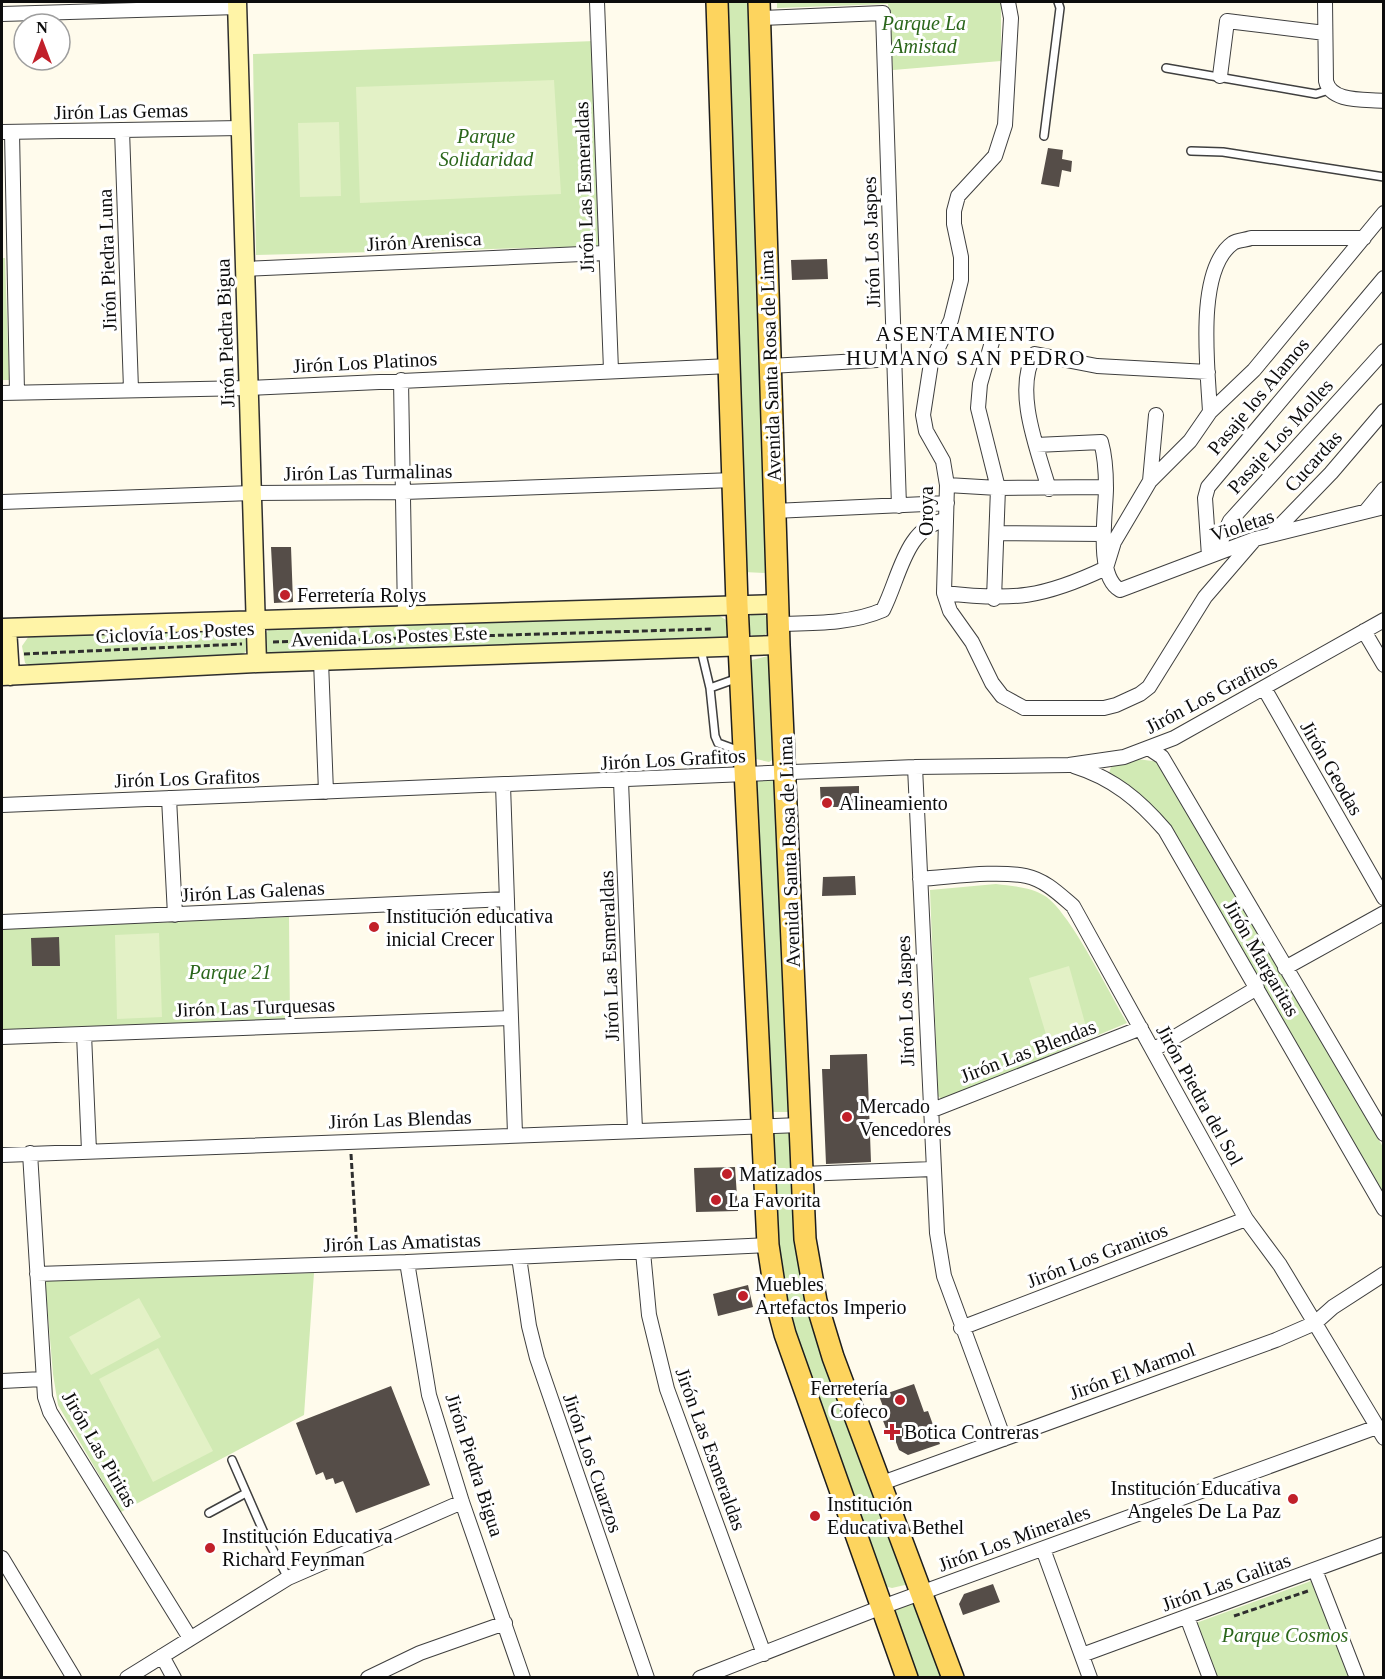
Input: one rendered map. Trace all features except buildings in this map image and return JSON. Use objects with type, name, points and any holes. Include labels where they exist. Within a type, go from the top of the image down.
[{"type":"main road","name":"Avenida Santa Rosa de Lima","points":[[717,2],[737,604],[760,1126],[768,1245],[777,1304],[785,1334],[908,1677]]},
{"type":"main road","name":"Jirón Piedra Bigua","points":[[237,4],[257,663]]},
{"type":"main road","name":"Avenida Santa Rosa de Lima","points":[[759,10],[778,624],[805,1239],[816,1301],[833,1357],[953,1677]]},
{"type":"main road","name":"Avenida Los Postes Este","points":[[4,628],[737,604],[778,624]]},
{"type":"main road","name":"Avenida Los Postes Este","points":[[6,676],[257,663],[739,646],[778,624]]},
{"type":"main road","points":[[4,628],[9,655],[6,676]]},
{"type":"street","name":"Jirón Las Esmeraldas","points":[[597,2],[611,370]]},
{"type":"street","name":"Oroya","points":[[1008,2],[1011,18],[1005,125],[995,156],[958,196],[954,211],[954,224],[961,257],[961,280],[951,320],[931,363],[923,415],[926,430],[943,460],[947,485],[944,593],[950,611],[972,642],[992,683],[1012,704],[1024,708],[1110,707],[1140,694],[1149,687],[1205,597],[1255,539]]},
{"type":"street","points":[[1325,2],[1326,81],[1329,90],[1338,96],[1383,101]]},
{"type":"street","points":[[2,14],[117,6],[237,4]]},
{"type":"street","name":"Jirón Los Jaspes","points":[[759,10],[883,13],[899,506]]},
{"type":"street","points":[[1220,76],[1227,21],[1325,33]]},
{"type":"street","name":"Jirón Las Gemas","points":[[7,132],[241,128]]},
{"type":"street","name":"Jirón Piedra Luna","points":[[122,130],[132,389]]},
{"type":"street","points":[[7,132],[8,253],[17,392]]},
{"type":"street","points":[[944,593],[994,599],[1039,594],[1063,588],[1106,568],[1114,542],[1150,481],[1190,441],[1210,412],[1254,370],[1383,213]]},
{"type":"street","points":[[1210,412],[1208,372],[1211,278],[1221,259],[1234,242],[1251,238],[1364,238]]},
{"type":"street","name":"Jirón Arenisca","points":[[245,270],[605,253]]},
{"type":"street","name":"Pasaje los Alamos","points":[[1212,555],[1205,498],[1208,487],[1383,278]]},
{"type":"street","points":[[992,342],[980,384],[978,408],[998,488],[994,599]]},
{"type":"street","name":"Pasaje Los Molles","points":[[1212,555],[1230,521],[1383,351]]},
{"type":"street","points":[[1048,489],[1026,394],[1028,370],[1035,354],[1097,366],[1208,372]]},
{"type":"street","points":[[770,366],[895,359]]},
{"type":"street","name":"Jirón Los Platinos","points":[[2,393],[249,388],[730,366]]},
{"type":"street","points":[[401,380],[405,615]]},
{"type":"street","name":"Cucardas","points":[[1270,536],[1331,473],[1383,411]]},
{"type":"street","points":[[1150,481],[1156,415]]},
{"type":"street","points":[[1036,445],[1101,442],[1106,487],[1103,534],[1106,568]]},
{"type":"street","name":"Jirón Las Turmalinas","points":[[2,502],[252,493],[404,492],[734,480]]},
{"type":"street","points":[[947,485],[1048,489],[1106,487]]},
{"type":"street","points":[[1366,511],[1383,489]]},
{"type":"street","points":[[774,511],[947,503]]},
{"type":"street","name":"Violetas","points":[[1106,568],[1117,589],[1145,582],[1255,539],[1383,507]]},
{"type":"street","points":[[778,624],[824,623],[868,616],[883,610],[914,538],[933,523],[946,520]]},
{"type":"street","points":[[996,533],[1103,534]]},
{"type":"street","name":"Jirón Los Grafitos","points":[[2,806],[915,767],[1069,765],[1124,757],[1150,749],[1264,688],[1383,620]]},
{"type":"street","points":[[1364,631],[1383,665]]},
{"type":"street","points":[[321,661],[326,792]]},
{"type":"street","name":"Jirón Geodas","points":[[1264,688],[1383,898]]},
{"type":"street","name":"Jirón Margaritas","points":[[1150,749],[1162,757],[1383,1134]]},
{"type":"street","name":"Jirón Margaritas","points":[[1069,765],[1098,773],[1119,786],[1165,830],[1383,1209]]},
{"type":"street","name":"Jirón Los Jaspes","points":[[915,767],[937,1233],[944,1276],[961,1328],[1004,1439]]},
{"type":"street","name":"Jirón Las Esmeraldas","points":[[621,781],[635,1130]]},
{"type":"street","points":[[503,785],[515,1134]]},
{"type":"street","points":[[169,798],[175,915]]},
{"type":"street","name":"Jirón Piedra del Sol","points":[[920,879],[980,875],[1027,876],[1049,886],[1073,906],[1246,1219],[1280,1265],[1380,1432]]},
{"type":"street","name":"Jirón Las Galenas","points":[[2,922],[507,899]]},
{"type":"street","points":[[1285,968],[1383,913]]},
{"type":"street","points":[[1153,1050],[1257,988]]},
{"type":"street","name":"Jirón Las Turquesas","points":[[2,1037],[511,1018]]},
{"type":"street","name":"Jirón Las Blendas","points":[[930,1111],[1141,1028]]},
{"type":"street","points":[[84,1034],[89,1151]]},
{"type":"street","name":"Jirón Las Blendas","points":[[2,1155],[350,1140],[800,1125]]},
{"type":"street","name":"Jirón Las Piritas","points":[[30,1153],[43,1379],[50,1412],[190,1638]]},
{"type":"street","points":[[802,1174],[933,1169]]},
{"type":"street","name":"Jirón Los Granitos","points":[[961,1328],[1246,1219]]},
{"type":"street","name":"Jirón Las Amatistas","points":[[37,1274],[407,1262],[768,1245]]},
{"type":"street","name":"Jirón Las Esmeraldas","points":[[643,1252],[649,1315],[668,1389],[764,1654]]},
{"type":"street","name":"Jirón Los Cuarzos","points":[[519,1257],[529,1326],[537,1358],[647,1677]]},
{"type":"street","name":"Jirón Piedra Bigua","points":[[407,1262],[429,1395],[462,1502],[523,1677]]},
{"type":"street","name":"Jirón El Marmol","points":[[882,1483],[1315,1323],[1333,1307],[1383,1274]]},
{"type":"street","points":[[2,1381],[43,1379]]},
{"type":"street","name":"Jirón Los Minerales","points":[[700,1677],[922,1592],[1380,1432]]},
{"type":"street","points":[[127,1677],[288,1578],[462,1502]]},
{"type":"street","name":"Jirón Las Galitas","points":[[1082,1655],[1383,1544]]},
{"type":"street","points":[[1043,1549],[1090,1677]]},
{"type":"street","points":[[2,1558],[74,1677]]},
{"type":"street","points":[[1315,1570],[1357,1677]]},
{"type":"street","points":[[1187,1617],[1210,1677]]},
{"type":"street","points":[[369,1677],[420,1653],[505,1623]]},
{"type":"street","points":[[162,1656],[174,1677]]},
{"type":"lane","points":[[1044,136],[1060,8],[1058,2]]},
{"type":"lane","points":[[1166,68],[1316,94],[1329,90]]},
{"type":"lane","points":[[1191,151],[1223,152],[1383,177]]},
{"type":"lane","points":[[701,647],[710,688],[715,736],[718,743],[744,753]]},
{"type":"lane","points":[[710,688],[741,677]]},
{"type":"lane","points":[[232,1460],[288,1578]]},
{"type":"lane","points":[[209,1513],[246,1493]]},
{"type":"path","name":"Ciclovía Los Postes","points":[[9,655],[257,643],[711,629]]},
{"type":"path","points":[[350,1140],[357,1263]]},
{"type":"path","points":[[1227,1618],[1313,1590]]},
{"type":"green space","points":[[725,2],[752,2],[766,573],[744,572]]},
{"type":"green space","name":"Parque La Amistad","points":[[777,2],[1001,2],[1001,61],[893,70],[888,4],[777,8]]},
{"type":"green space","name":"Parque Solidaridad","points":[[595,41],[602,246],[256,255],[253,54]]},
{"type":"green space","points":[[554,80],[561,194],[360,203],[356,87]]},
{"type":"green space","points":[[339,122],[341,196],[300,197],[298,123]]},
{"type":"green space","points":[[2,258],[5,258],[9,380],[2,380]]},
{"type":"green space","points":[[758,613],[767,616],[770,625],[767,634],[758,637],[749,634],[746,625],[749,616]]},
{"type":"green space","points":[[718,615],[726,620],[727,635],[723,640],[275,656],[266,652],[264,636],[270,628]]},
{"type":"green space","points":[[238,628],[246,634],[247,650],[240,658],[32,668],[25,663],[22,646],[29,636]]},
{"type":"green space","points":[[768,656],[774,662],[778,756],[769,762],[756,759],[753,751],[749,668],[752,660]]},
{"type":"green space","points":[[1137,759],[1160,762],[1383,1147],[1383,1194],[1171,831],[1142,797],[1109,773],[1111,767]]},
{"type":"green space","points":[[772,779],[779,784],[790,1112],[773,1112],[767,1106],[752,786],[758,780]]},
{"type":"green space","points":[[996,884],[1034,891],[1045,896],[1055,905],[1077,936],[1127,1023],[943,1100],[938,1096],[930,890]]},
{"type":"green space","name":"Parque 21","points":[[289,917],[290,1021],[2,1033],[2,929]]},
{"type":"green space","points":[[159,933],[162,1017],[117,1019],[115,935]]},
{"type":"green space","points":[[1069,966],[1087,1030],[1048,1041],[1029,978]]},
{"type":"green space","points":[[776,1131],[790,1131],[799,1231],[909,1584],[892,1588],[884,1586],[784,1301],[768,1136]]},
{"type":"green space","points":[[314,1273],[304,1415],[121,1512],[58,1405],[45,1280]]},
{"type":"green space","points":[[139,1298],[161,1337],[91,1375],[69,1337]]},
{"type":"green space","points":[[158,1348],[213,1451],[153,1482],[99,1379]]},
{"type":"green space","name":"Parque Cosmos","points":[[1311,1581],[1349,1677],[1217,1677],[1196,1623]]},
{"type":"green space","points":[[917,1602],[945,1677],[918,1677],[893,1611]]},
{"type":"place","name":"Ferretería Rolys","points":[[285,595]]},
{"type":"place","name":"Alineamiento","points":[[827,803]]},
{"type":"place","name":"Institución educativa inicial Crecer","points":[[374,927]]},
{"type":"place","name":"Mercado Vencedores","points":[[847,1117]]},
{"type":"place","name":"Matizados","points":[[727,1174]]},
{"type":"place","name":"La Favorita","points":[[716,1200]]},
{"type":"place","name":"Muebles Artefactos Imperio","points":[[743,1296]]},
{"type":"place","name":"Ferretería Cofeco","points":[[900,1400]]},
{"type":"place","name":"Botica Contreras","points":[[892,1432]]},
{"type":"place","name":"Institución Educativa Angeles De La Paz","points":[[1293,1499]]},
{"type":"place","name":"Institución Educativa Bethel","points":[[815,1516]]},
{"type":"place","name":"Institución Educativa Richard Feynman","points":[[210,1548]]},
{"type":"district","name":"ASENTAMIENTO HUMANO SAN PEDRO","points":[[966,346]]}]
